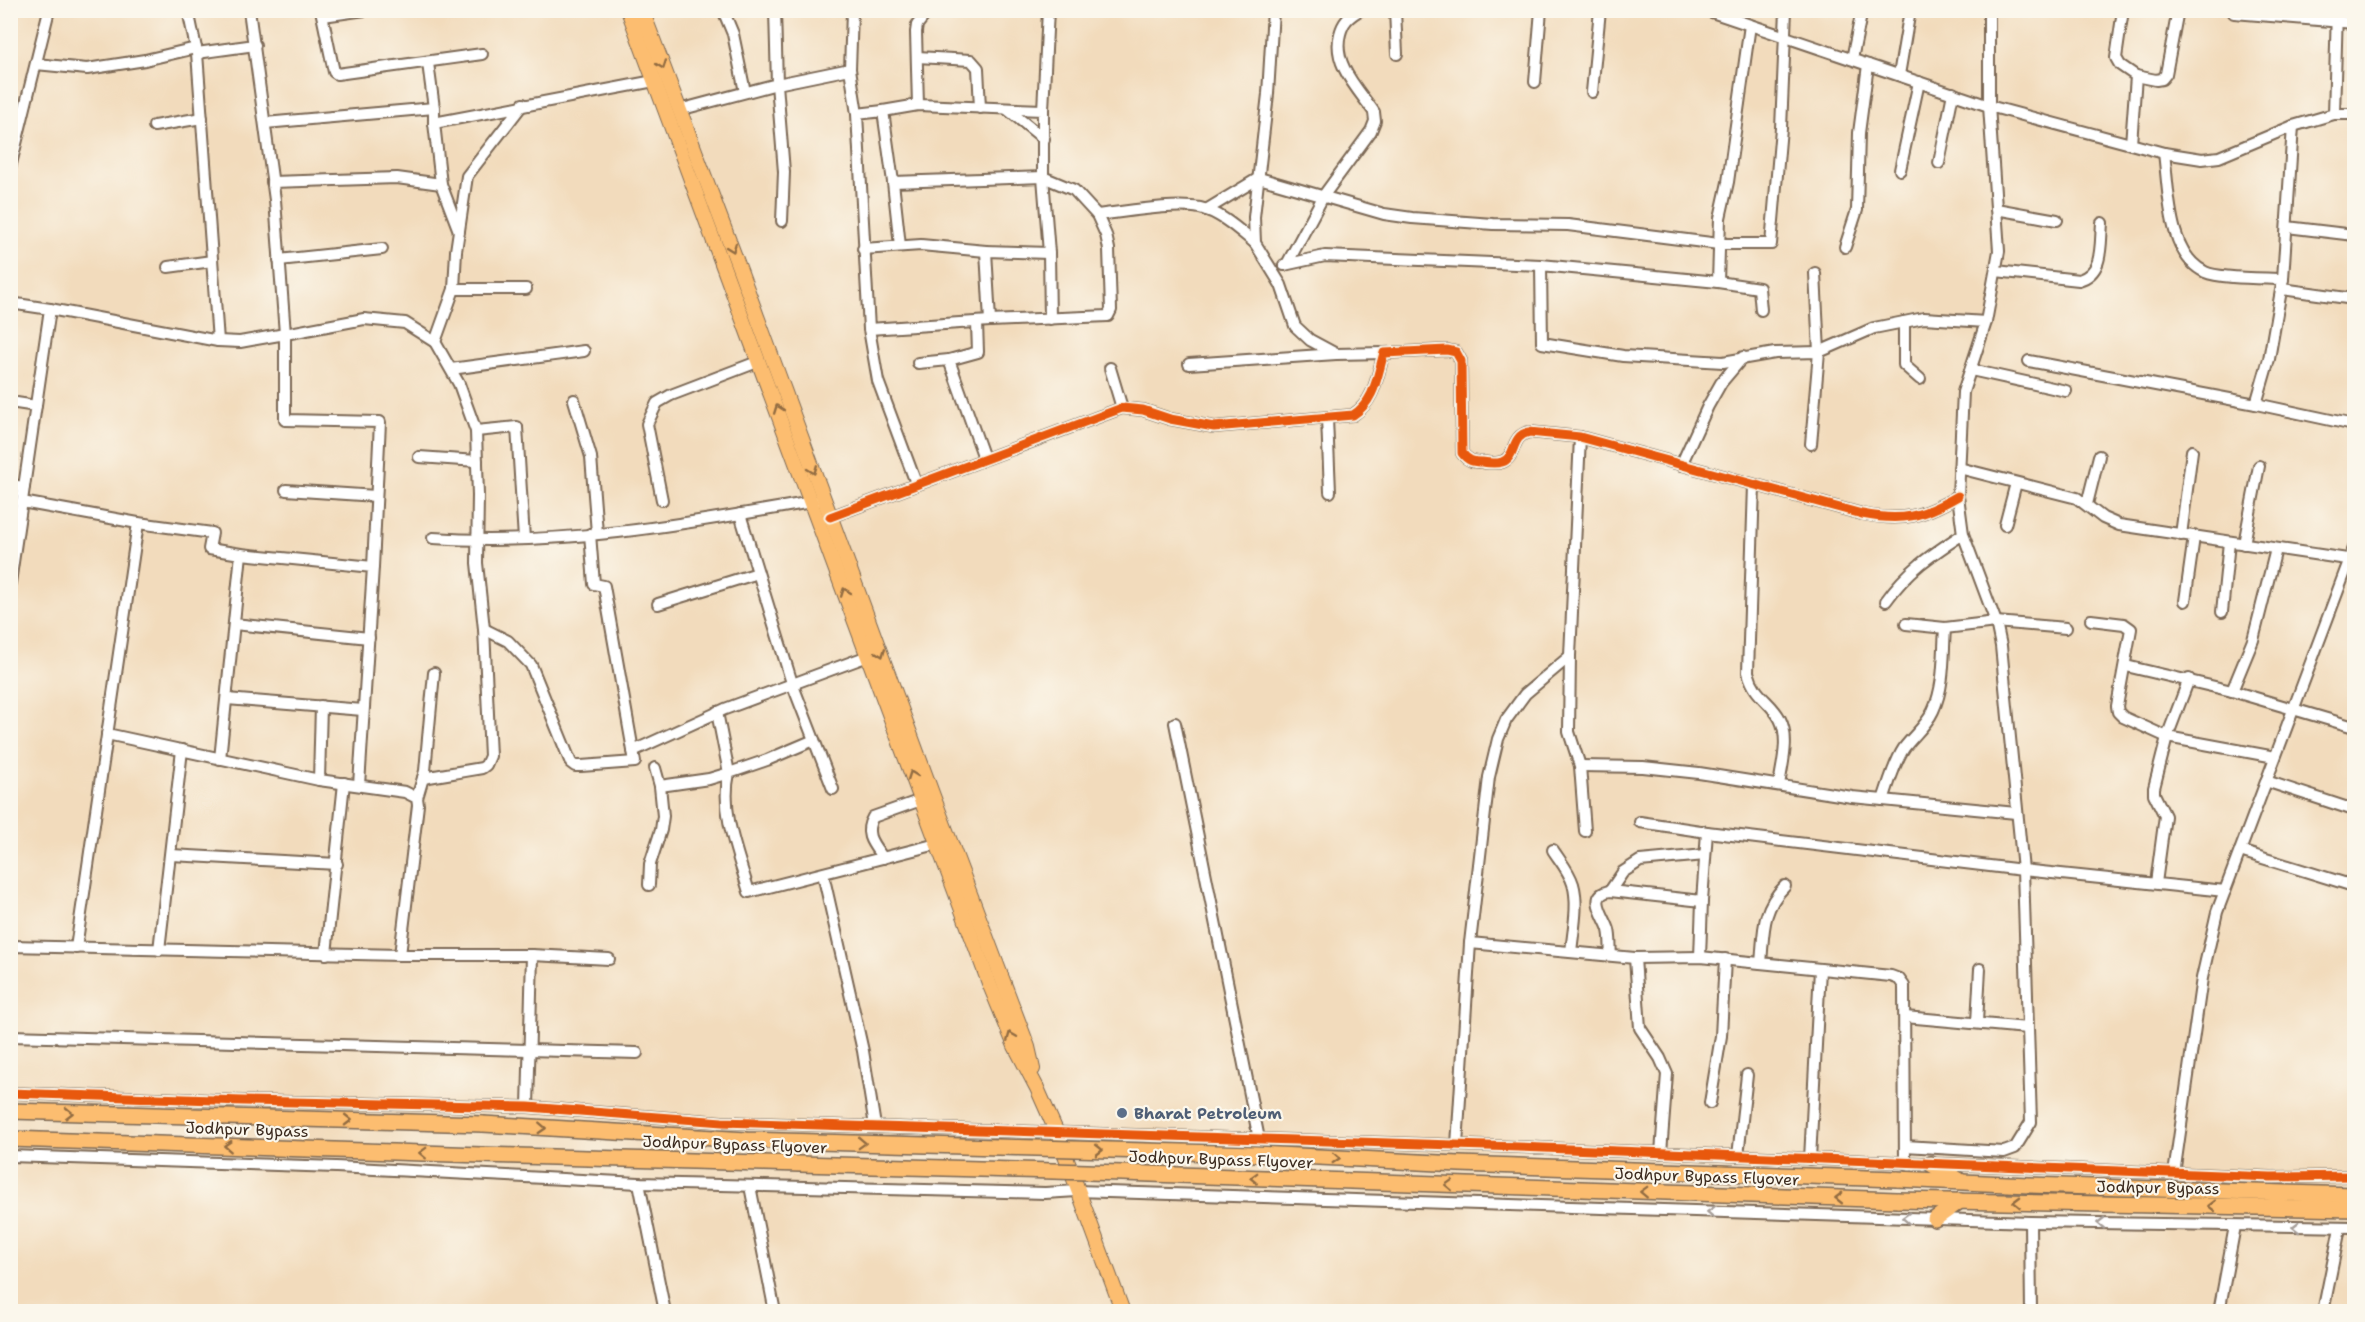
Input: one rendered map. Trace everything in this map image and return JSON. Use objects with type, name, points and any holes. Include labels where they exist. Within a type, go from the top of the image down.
[{"type":"highway","name":"Jodhpur Bypass","points":[[10,1111],[483,1124]]},
{"type":"highway","name":"Jodhpur Bypass Flyover","points":[[483,1124],[747,1140],[1256,1154],[1459,1164],[1962,1182]]},
{"type":"highway","name":"Jodhpur Bypass","points":[[10,1139],[482,1155]]},
{"type":"highway","name":"Jodhpur Bypass Flyover","points":[[482,1155],[1122,1173],[1960,1201]]},
{"type":"highway","points":[[1931,1164],[1962,1182]]},
{"type":"highway","name":"Jodhpur Bypass","points":[[1962,1182],[2355,1195]]},
{"type":"highway","name":"Jodhpur Bypass","points":[[1960,1201],[2355,1209]]},
{"type":"highway","points":[[1935,1219],[1960,1201]]},
{"type":"main road","points":[[628,10],[760,361],[818,500],[830,517],[1028,1047],[1037,1088]]},
{"type":"main road","points":[[642,10],[818,500],[868,656],[937,844],[1015,1046],[1057,1133],[1123,1311]]},
{"type":"street","points":[[10,168],[49,10]]},
{"type":"street","points":[[188,10],[197,50],[218,340]]},
{"type":"street","points":[[249,10],[265,123],[279,260],[285,334],[285,420],[380,422],[359,785]]},
{"type":"street","points":[[365,10],[322,13],[334,72],[337,74],[482,54]]},
{"type":"street","points":[[723,10],[733,34],[745,92]]},
{"type":"street","points":[[775,10],[783,172],[782,221]]},
{"type":"street","points":[[918,105],[917,25],[930,10]]},
{"type":"street","points":[[1047,10],[1043,177],[1049,253],[1050,319]]},
{"type":"street","points":[[1255,243],[1254,218],[1268,94],[1273,10]]},
{"type":"street","points":[[1287,264],[1324,195],[1376,121],[1374,112],[1342,66],[1337,52],[1342,27],[1349,16],[1360,10]]},
{"type":"street","points":[[1395,10],[1397,54]]},
{"type":"street","points":[[1535,82],[1541,10]]},
{"type":"street","points":[[1592,92],[1600,10]]},
{"type":"street","points":[[1206,210],[1259,178],[1384,214],[1412,218],[1493,224],[1568,225],[1719,244],[1771,244],[1781,128],[1786,10]]},
{"type":"street","points":[[1852,59],[1862,10]]},
{"type":"street","points":[[1899,75],[1910,10]]},
{"type":"street","points":[[1905,1146],[2004,1152],[2015,1148],[2031,1122],[2023,870],[2001,646],[1996,622],[1963,534],[1958,496],[1964,392],[1986,322],[1999,251],[1989,106],[1989,10]]},
{"type":"street","points":[[2123,10],[2116,58],[2120,65],[2136,76],[2156,80],[2162,79],[2166,74],[2178,10]]},
{"type":"street","points":[[2234,10],[2234,13],[2337,16],[2355,23]]},
{"type":"street","points":[[1712,11],[1989,106],[2164,153],[2202,159],[2219,157],[2293,126],[2334,114],[2355,114]]},
{"type":"street","points":[[852,12],[850,69],[857,114],[869,329],[878,381],[916,483]]},
{"type":"street","points":[[2334,114],[2337,16]]},
{"type":"street","points":[[1718,282],[1720,218],[1728,182],[1750,25]]},
{"type":"street","points":[[36,64],[97,68],[197,50],[255,45]]},
{"type":"street","points":[[917,57],[971,60],[978,68],[980,108]]},
{"type":"street","points":[[428,63],[441,184],[459,231]]},
{"type":"street","points":[[1845,247],[1857,210],[1860,116],[1868,65]]},
{"type":"street","points":[[679,110],[777,84],[850,69]]},
{"type":"street","points":[[2131,144],[2136,76]]},
{"type":"street","points":[[434,123],[523,104],[654,81]]},
{"type":"street","points":[[1900,170],[1919,82]]},
{"type":"street","points":[[1939,163],[1953,93]]},
{"type":"street","points":[[435,342],[454,289],[467,176],[523,104]]},
{"type":"street","points":[[857,114],[918,105],[1043,110]]},
{"type":"street","points":[[265,123],[434,108]]},
{"type":"street","points":[[1006,109],[1044,139]]},
{"type":"street","points":[[883,111],[900,246]]},
{"type":"street","points":[[154,126],[202,118]]},
{"type":"street","points":[[2256,404],[2269,359],[2283,284],[2293,126]]},
{"type":"street","points":[[2164,153],[2174,230],[2179,244],[2193,263],[2205,272],[2216,275],[2283,284],[2355,299]]},
{"type":"street","points":[[869,329],[1108,316],[1111,310],[1109,249],[1106,235],[1097,215],[1074,190],[1043,177],[893,182]]},
{"type":"street","points":[[272,182],[397,178],[441,184]]},
{"type":"street","points":[[1097,215],[1179,207],[1206,210],[1234,226],[1255,243],[1272,268],[1281,285],[1295,326],[1310,340],[1336,354]]},
{"type":"street","points":[[1996,209],[2057,219]]},
{"type":"street","points":[[1996,271],[2079,280],[2090,277],[2096,269],[2099,258],[2102,223]]},
{"type":"street","points":[[2287,227],[2355,235]]},
{"type":"street","points":[[863,249],[921,245],[986,251],[1049,253]]},
{"type":"street","points":[[279,260],[382,249]]},
{"type":"street","points":[[986,251],[990,321]]},
{"type":"street","points":[[1272,268],[1325,256],[1541,266],[1718,282],[1759,288],[1761,310]]},
{"type":"street","points":[[168,267],[212,261]]},
{"type":"street","points":[[1541,266],[1542,343],[1623,356],[1723,362],[1775,353],[1819,352],[1874,328],[1924,318],[1986,322]]},
{"type":"street","points":[[1811,444],[1819,352],[1815,273]]},
{"type":"street","points":[[454,289],[526,289]]},
{"type":"street","points":[[10,303],[218,340],[240,342],[364,319],[405,323],[435,342],[459,384],[476,431],[477,563],[484,628],[489,761],[482,768],[423,778]]},
{"type":"street","points":[[10,583],[50,309]]},
{"type":"street","points":[[918,363],[949,360],[978,352],[977,322]]},
{"type":"street","points":[[1904,322],[1904,366],[1920,379]]},
{"type":"street","points":[[1189,364],[1336,354],[1447,350],[1456,352],[1460,357],[1461,453],[1470,461],[1501,463],[1508,458],[1517,439],[1526,433],[1580,437],[1862,514],[1888,519],[1909,518],[1940,507],[1958,496]]},
{"type":"street","points":[[451,369],[584,351]]},
{"type":"street","points":[[830,517],[1122,408],[1143,410],[1170,419],[1214,427],[1353,415],[1364,408],[1370,400],[1384,352]]},
{"type":"street","points":[[1681,465],[1707,406],[1721,383],[1743,357]]},
{"type":"street","points":[[949,360],[984,458]]},
{"type":"street","points":[[662,500],[647,424],[657,403],[671,395],[760,361]]},
{"type":"street","points":[[2029,361],[2355,425]]},
{"type":"street","points":[[1110,368],[1122,408]]},
{"type":"street","points":[[1971,370],[2066,391]]},
{"type":"street","points":[[484,628],[508,641],[531,665],[571,763],[576,766],[635,762],[604,586],[594,584],[591,457],[574,400]]},
{"type":"street","points":[[10,402],[36,406]]},
{"type":"street","points":[[1327,418],[1330,492]]},
{"type":"street","points":[[476,431],[518,427],[524,539]]},
{"type":"street","points":[[1580,437],[1570,656],[1569,732],[1580,766],[1585,831]]},
{"type":"street","points":[[2181,535],[2192,451]]},
{"type":"street","points":[[2087,504],[2099,456]]},
{"type":"street","points":[[419,457],[477,461]]},
{"type":"street","points":[[2244,544],[2259,466]]},
{"type":"street","points":[[1959,468],[2077,498],[2103,518],[2119,525],[2352,559]]},
{"type":"street","points":[[2005,525],[2016,483]]},
{"type":"street","points":[[10,485],[24,487]]},
{"type":"street","points":[[1754,485],[1748,672],[1752,685],[1779,717],[1784,730],[1785,744],[1779,785]]},
{"type":"street","points":[[286,490],[376,496]]},
{"type":"street","points":[[433,538],[478,541],[524,539],[676,526],[818,500]]},
{"type":"street","points":[[22,502],[138,523],[212,533],[209,549],[373,567]]},
{"type":"street","points":[[740,514],[792,683],[833,789]]},
{"type":"street","points":[[76,948],[138,523]]},
{"type":"street","points":[[1886,601],[1905,576],[1921,562],[1963,534]]},
{"type":"street","points":[[2186,601],[2194,537]]},
{"type":"street","points":[[2222,612],[2229,542]]},
{"type":"street","points":[[2174,1174],[2202,978],[2212,930],[2240,850],[2355,548]]},
{"type":"street","points":[[2232,691],[2253,640],[2276,549]]},
{"type":"street","points":[[220,759],[241,554]]},
{"type":"street","points":[[658,604],[758,573]]},
{"type":"street","points":[[2091,620],[2124,624],[2132,629],[2117,706],[2118,712],[2129,720],[2167,737],[2275,757]]},
{"type":"street","points":[[1906,624],[1945,628],[1996,622],[2066,628]]},
{"type":"street","points":[[234,624],[369,638]]},
{"type":"street","points":[[1883,800],[1896,763],[1904,749],[1924,726],[1938,698],[1942,679],[1945,628]]},
{"type":"street","points":[[633,751],[717,712],[868,656]]},
{"type":"street","points":[[1457,1145],[1470,943],[1489,777],[1498,740],[1506,720],[1525,694],[1570,656]]},
{"type":"street","points":[[2126,666],[2232,691],[2355,727]]},
{"type":"street","points":[[400,955],[417,798],[423,778],[434,673]]},
{"type":"street","points":[[2156,884],[2165,816],[2154,795],[2154,788],[2167,737],[2189,680]]},
{"type":"street","points":[[227,699],[363,710]]},
{"type":"street","points":[[319,780],[321,706]]},
{"type":"street","points":[[717,712],[729,773],[726,798],[729,822],[749,892],[937,844]]},
{"type":"street","points":[[1175,723],[1259,1139]]},
{"type":"street","points":[[107,734],[319,780],[405,792],[417,798]]},
{"type":"street","points":[[660,786],[709,779],[766,760],[814,740]]},
{"type":"street","points":[[159,950],[182,750]]},
{"type":"street","points":[[1580,766],[1643,767],[1883,800],[2016,813]]},
{"type":"street","points":[[649,885],[650,864],[662,823],[660,786],[655,768]]},
{"type":"street","points":[[2266,781],[2355,810]]},
{"type":"street","points":[[326,954],[344,783]]},
{"type":"street","points":[[883,858],[868,833],[873,817],[921,800]]},
{"type":"street","points":[[1640,822],[2023,870],[2225,891]]},
{"type":"street","points":[[1700,957],[1707,832]]},
{"type":"street","points":[[1553,850],[1574,885],[1571,952]]},
{"type":"street","points":[[2240,850],[2347,884],[2355,882]]},
{"type":"street","points":[[171,855],[337,864]]},
{"type":"street","points":[[1610,891],[1623,872],[1640,861],[1705,855]]},
{"type":"street","points":[[823,873],[863,1051],[875,1126]]},
{"type":"street","points":[[1761,963],[1766,914],[1773,898],[1785,886]]},
{"type":"street","points":[[1611,955],[1608,927],[1598,909],[1598,901],[1605,892],[1702,901]]},
{"type":"street","points":[[1470,943],[1635,958],[1725,959],[1891,976],[1899,979],[1904,986],[1905,1163]]},
{"type":"street","points":[[10,946],[609,958]]},
{"type":"street","points":[[528,1107],[532,956]]},
{"type":"street","points":[[1635,958],[1640,1028],[1660,1058],[1666,1074],[1661,1153]]},
{"type":"street","points":[[1710,1103],[1721,1036],[1725,959]]},
{"type":"street","points":[[1810,1159],[1820,969]]},
{"type":"street","points":[[1977,1022],[1980,969]]},
{"type":"street","points":[[1905,1017],[2027,1028]]},
{"type":"street","points":[[10,1036],[637,1053]]},
{"type":"street","points":[[1738,1156],[1746,1075]]},
{"type":"street","points":[[10,1093],[231,1101],[528,1107],[722,1122],[1457,1145],[2174,1174],[2271,1177],[2355,1176]]},
{"type":"street","points":[[10,1156],[336,1167],[639,1183],[1045,1193],[1077,1191],[2030,1222],[2355,1227]]},
{"type":"street","points":[[639,1183],[665,1311]]},
{"type":"street","points":[[750,1186],[775,1311]]},
{"type":"street","points":[[2030,1222],[2031,1311]]},
{"type":"street","points":[[2219,1311],[2235,1226]]},
{"type":"street","points":[[2323,1311],[2340,1228]]},
{"type":"cycle path","points":[[830,517],[1122,408],[1143,410],[1170,419],[1214,427],[1353,415],[1371,395],[1384,353],[1447,350],[1456,352],[1461,361],[1462,453],[1473,461],[1502,462],[1510,456],[1519,438],[1529,432],[1580,437],[1862,514],[1889,518],[1912,516],[1934,509],[1958,496]]},
{"type":"cycle path","points":[[10,1093],[528,1107],[722,1122],[1518,1147],[2271,1177],[2354,1176]]},
{"type":"place","name":"Bharat Petroleum","points":[[1122,1113]]}]
